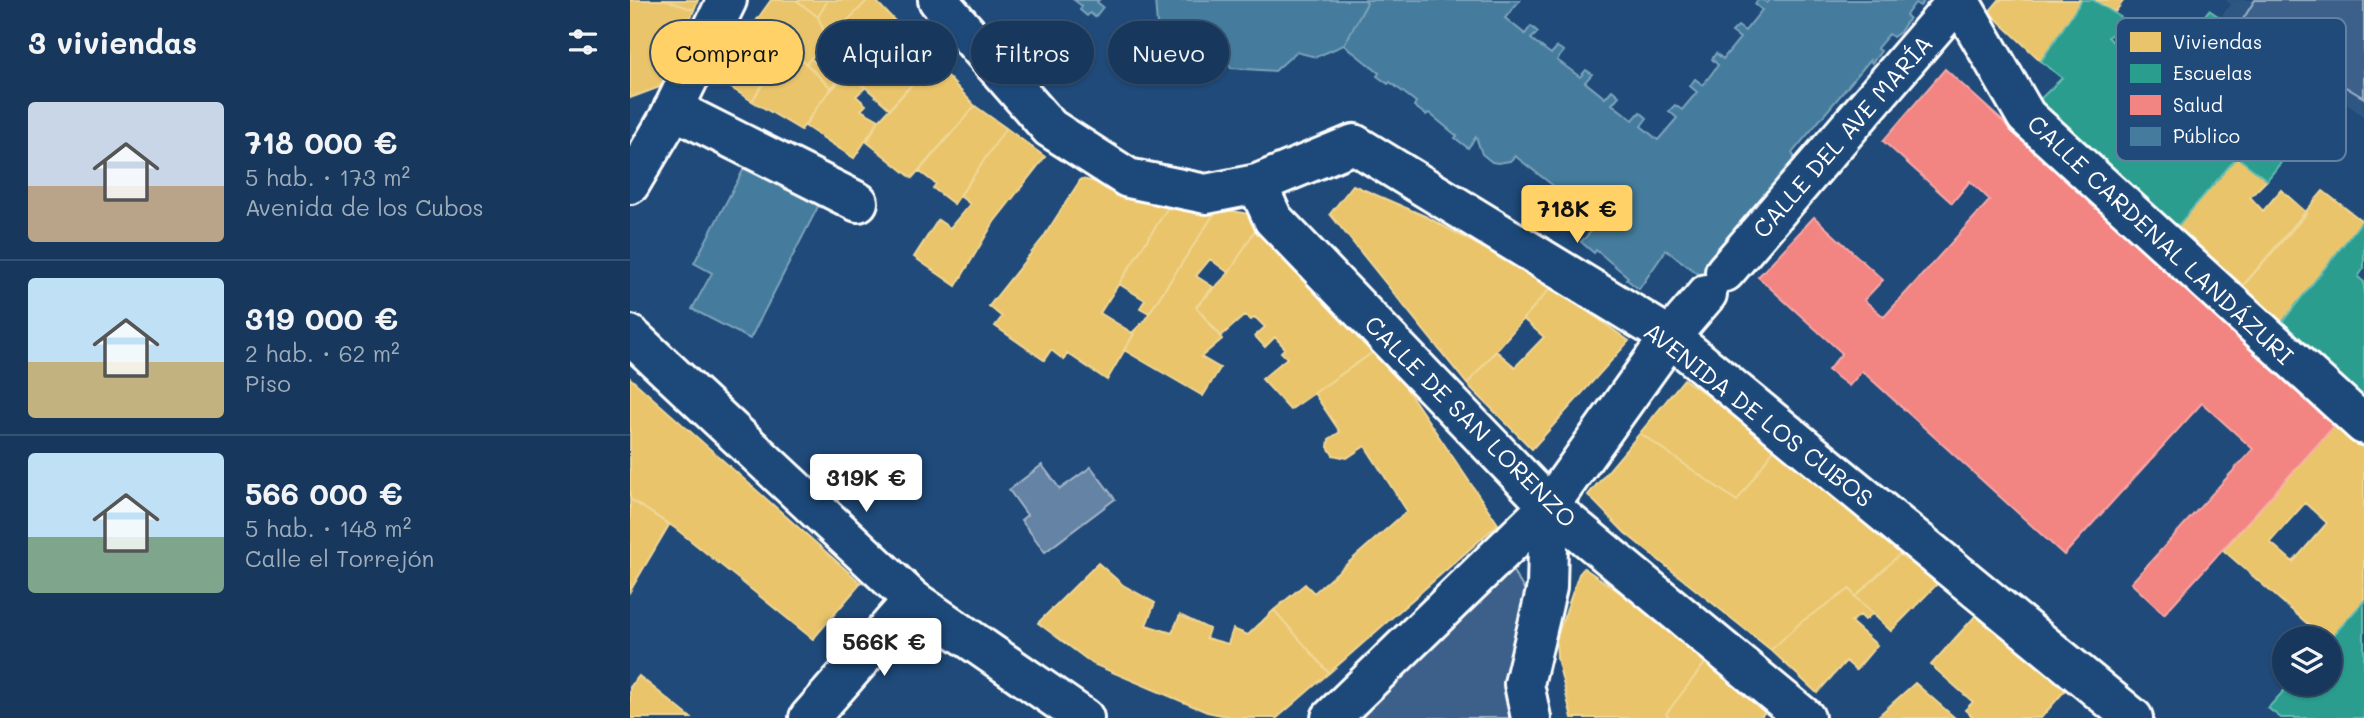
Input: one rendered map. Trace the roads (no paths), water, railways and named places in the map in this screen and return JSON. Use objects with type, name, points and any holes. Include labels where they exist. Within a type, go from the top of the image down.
[{"type":"street","points":[[630,184],[671,113],[727,0]]},
{"type":"street","name":"AVENIDA DE LOS CUBOS","points":[[938,0],[1050,128],[1128,178],[1206,194],[1257,184],[1354,144],[1670,337],[2133,718]]},
{"type":"street","name":"CALLE DEL AVE MARÍA","points":[[1331,718],[1549,506],[1670,337],[1959,0]]},
{"type":"street","name":"CALLE CARDENAL LANDÁZURI","points":[[1959,0],[2025,116],[2364,425]]},
{"type":"street","points":[[630,132],[671,113]]},
{"type":"street","points":[[671,113],[858,201]]},
{"type":"street","name":"CALLE DE SAN LORENZO","points":[[1257,184],[1273,219],[1549,506],[1805,718]]},
{"type":"street","points":[[630,335],[913,600],[1084,718]]},
{"type":"street","points":[[1531,718],[1524,684],[1547,587],[1549,506]]},
{"type":"street","points":[[809,718],[913,600]]}]
